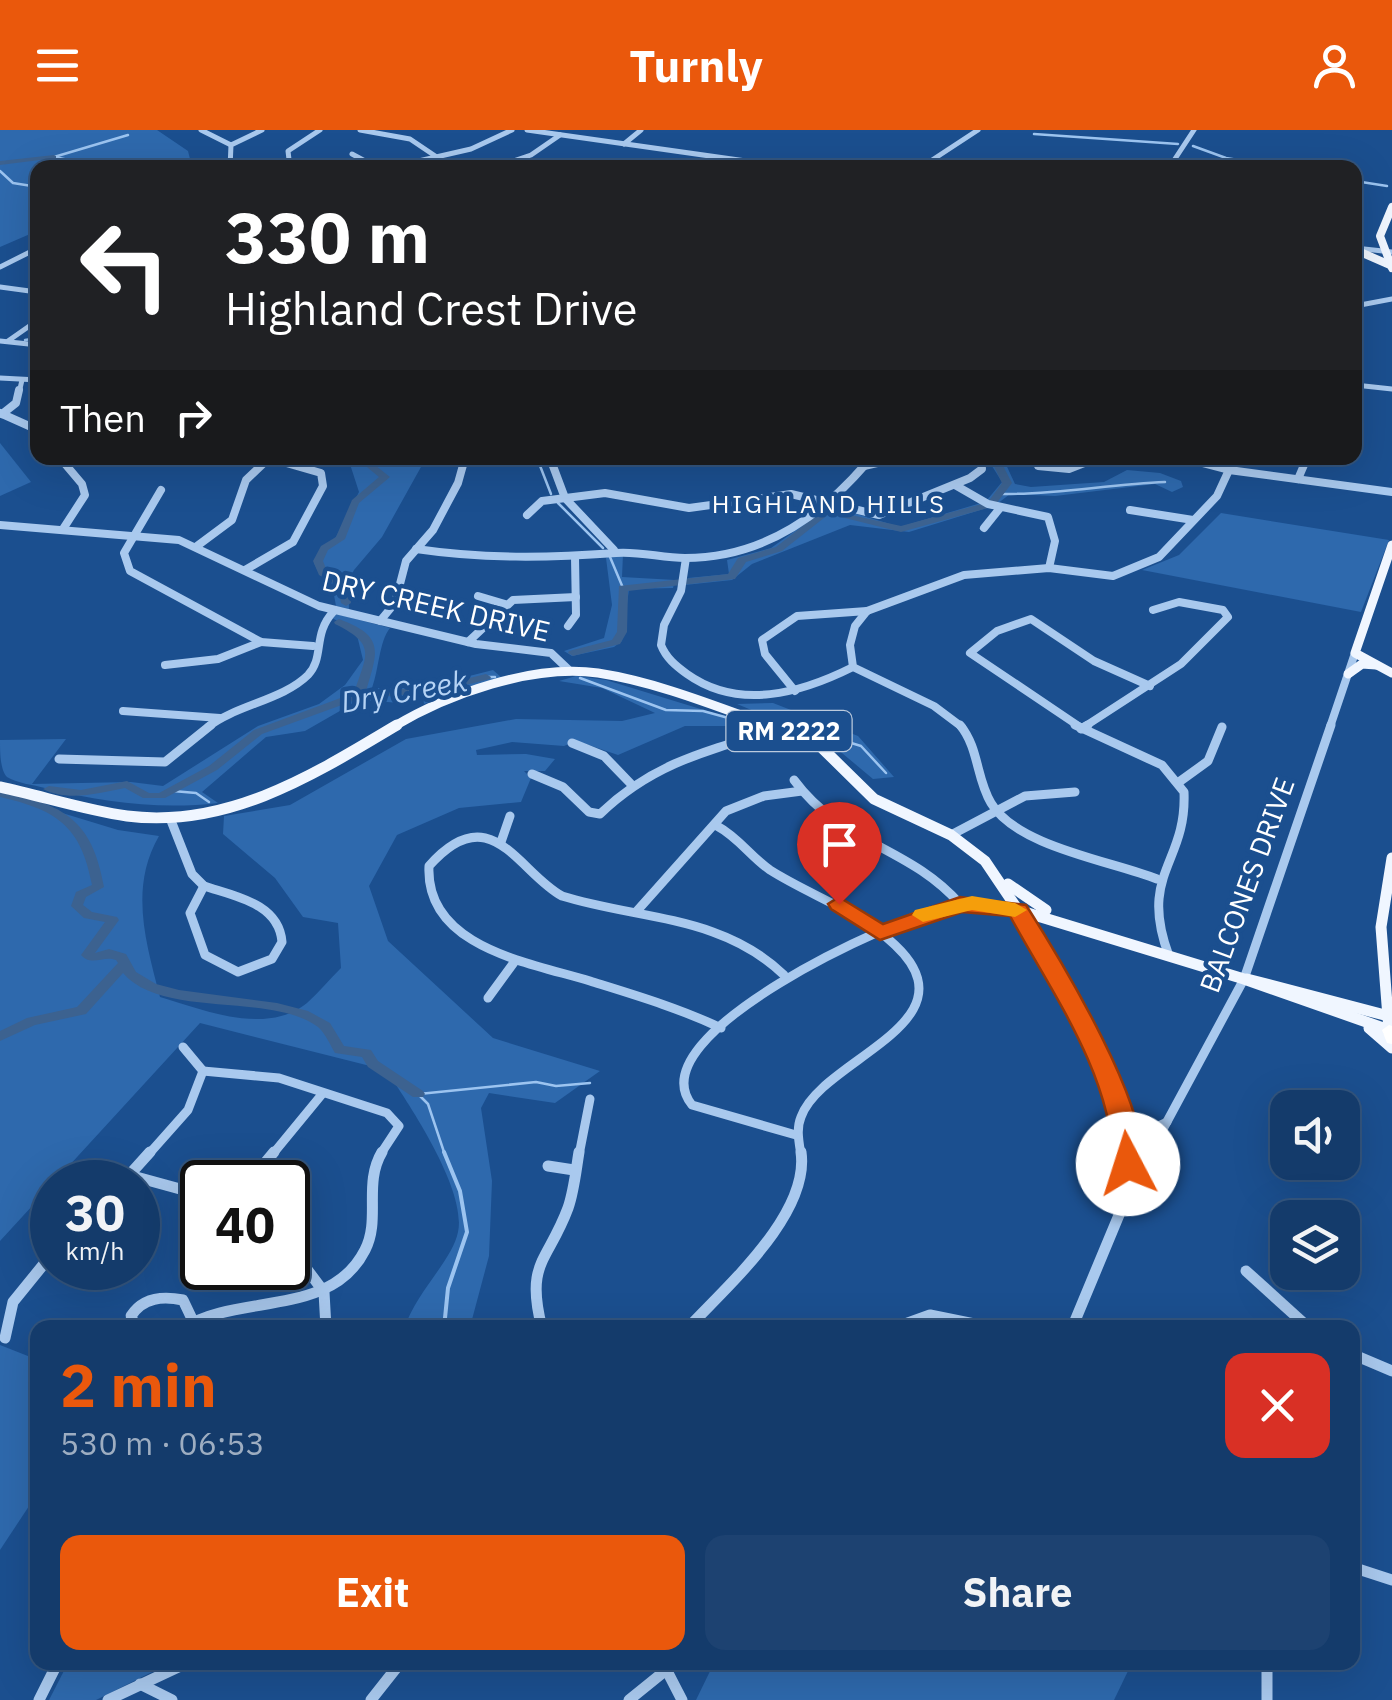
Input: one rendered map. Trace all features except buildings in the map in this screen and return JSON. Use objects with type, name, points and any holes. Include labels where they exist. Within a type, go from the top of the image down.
[{"type":"main road","points":[[1391,267],[1381,229],[1392,207]]},
{"type":"main road","points":[[1362,253],[1391,267]]},
{"type":"main road","name":"BALCONES DRIVE","points":[[1355,653],[1392,545]]},
{"type":"main road","points":[[1355,653],[1389,671]]},
{"type":"main road","points":[[1348,674],[1364,664],[1389,671]]},
{"type":"main road","name":"RM 2222","points":[[0,787],[94,811],[170,818],[268,798],[432,707],[530,676],[570,671],[614,676],[783,728],[825,748],[874,799],[951,835],[1034,904],[1093,933]]},
{"type":"main road","points":[[1390,1026],[1384,995],[1381,927],[1392,858]]},
{"type":"main road","name":"RM 2222","points":[[1000,878],[1018,910],[1244,979],[1260,979],[1390,1026]]},
{"type":"main road","points":[[1384,995],[1354,1012],[1392,1048]]},
{"type":"street","points":[[201,130],[231,145]]},
{"type":"street","points":[[231,145],[262,130]]},
{"type":"street","points":[[289,160],[288,152],[320,130]]},
{"type":"street","points":[[360,130],[410,139],[442,160]]},
{"type":"street","points":[[420,160],[471,149],[512,130]]},
{"type":"street","points":[[526,130],[738,160]]},
{"type":"street","points":[[624,144],[641,130]]},
{"type":"street","points":[[932,160],[978,130]]},
{"type":"street","points":[[1174,160],[1194,130]]},
{"type":"street","points":[[516,160],[531,155],[560,135]]},
{"type":"street","points":[[230,160],[231,145]]},
{"type":"street","points":[[352,154],[363,160]]},
{"type":"street","points":[[1362,250],[1388,252]]},
{"type":"street","points":[[0,267],[30,252]]},
{"type":"street","points":[[0,287],[30,291]]},
{"type":"street","points":[[1362,306],[1392,301]]},
{"type":"street","points":[[4,341],[30,325]]},
{"type":"street","points":[[4,341],[30,344]]},
{"type":"street","points":[[0,378],[30,380]]},
{"type":"street","points":[[1,414],[16,403],[22,380]]},
{"type":"street","points":[[1362,386],[1392,389]]},
{"type":"street","points":[[1,414],[30,427]]},
{"type":"street","points":[[63,529],[82,502],[84,489],[65,465]]},
{"type":"street","points":[[197,546],[232,520],[246,480],[261,465]]},
{"type":"street","points":[[246,570],[293,542],[324,486],[316,470],[296,465]]},
{"type":"street","points":[[380,621],[395,603],[403,567],[458,483],[463,465]]},
{"type":"street","points":[[553,465],[565,498],[614,550]]},
{"type":"street","points":[[416,549],[487,558],[575,557],[614,550],[686,558],[771,544],[827,503],[860,465]]},
{"type":"street","points":[[527,515],[534,504],[604,493],[700,508],[782,493],[879,514],[955,485],[982,469],[982,465]]},
{"type":"street","points":[[1049,465],[1070,470],[1081,465]]},
{"type":"street","points":[[1210,465],[1392,492]]},
{"type":"street","points":[[1298,479],[1304,465]]},
{"type":"street","points":[[795,691],[765,654],[762,640],[783,619],[798,614],[867,611],[973,573],[1049,568],[1113,576],[1168,551],[1217,496],[1229,470]]},
{"type":"street","points":[[955,485],[1000,508],[1042,514],[1052,522],[1055,541],[1049,568]]},
{"type":"street","points":[[161,490],[123,559],[130,572],[261,642],[313,646]]},
{"type":"street","points":[[984,528],[1000,508]]},
{"type":"street","points":[[1130,510],[1193,520]]},
{"type":"street","name":"DRY CREEK DRIVE","points":[[0,526],[137,534],[197,546],[334,611],[468,642],[554,654],[570,671]]},
{"type":"street","points":[[568,626],[576,616],[575,557]]},
{"type":"street","points":[[686,558],[682,583],[663,624],[662,650],[699,686],[723,693],[763,696],[795,691],[853,668],[960,722],[982,764],[984,788],[994,808],[1037,838],[1122,863],[1158,879]]},
{"type":"street","points":[[478,596],[504,604]]},
{"type":"street","points":[[468,642],[504,604],[526,598],[576,598]]},
{"type":"street","points":[[1081,728],[1150,686],[1212,638],[1228,617],[1219,608],[1193,603],[1168,603],[1153,610]]},
{"type":"street","points":[[59,758],[156,764],[187,748],[220,718],[306,678],[318,661],[313,646],[322,625],[334,611]]},
{"type":"street","points":[[853,668],[855,626],[867,611]]},
{"type":"street","points":[[1150,686],[1094,661],[1026,618],[974,645],[971,656],[1081,728],[1146,756],[1179,782],[1184,817],[1158,879],[1156,925],[1170,956]]},
{"type":"street","points":[[165,665],[218,660],[261,642]]},
{"type":"street","name":"BALCONES DRIVE","points":[[1124,1202],[1244,979],[1355,653]]},
{"type":"street","points":[[123,712],[220,718]]},
{"type":"street","points":[[1179,782],[1202,770],[1212,756],[1222,727]]},
{"type":"street","points":[[532,774],[570,792],[594,814],[605,813],[632,784],[700,750],[752,740],[783,728]]},
{"type":"street","points":[[572,743],[604,756],[632,784]]},
{"type":"street","points":[[794,780],[837,824],[924,868],[960,904]]},
{"type":"street","points":[[951,835],[994,808],[1046,790],[1075,792]]},
{"type":"street","points":[[636,912],[717,826],[722,814],[742,804],[802,791]]},
{"type":"street","points":[[501,842],[510,816]]},
{"type":"street","points":[[170,818],[192,874],[204,886],[262,908],[274,919],[284,939],[275,960],[250,972],[238,972],[205,954],[197,944],[190,914],[204,886]]},
{"type":"street","points":[[695,1320],[784,1212],[803,1173],[796,1135],[800,1117],[811,1098],[887,1038],[917,1002],[916,974],[904,954],[839,904],[770,870],[730,832],[717,826]]},
{"type":"street","points":[[721,1028],[672,1006],[515,961],[458,927],[435,898],[427,874],[435,858],[452,845],[475,840],[501,842],[554,892],[726,935],[760,952],[784,975]]},
{"type":"street","points":[[796,1135],[698,1108],[688,1101],[684,1067],[721,1028],[784,975],[880,933],[960,904],[1018,910],[1102,1058],[1125,1124],[1128,1151],[1124,1202],[1075,1320]]},
{"type":"street","points":[[488,998],[515,961]]},
{"type":"street","points":[[184,1047],[203,1070],[257,1074],[387,1113],[399,1121],[372,1174],[370,1239],[365,1252],[324,1292],[205,1320]]},
{"type":"street","points":[[143,1160],[188,1110],[203,1070]]},
{"type":"street","points":[[267,1160],[322,1093]]},
{"type":"street","points":[[540,1320],[534,1302],[535,1278],[544,1251],[568,1208],[590,1099]]},
{"type":"street","points":[[1125,1124],[1144,1133],[1172,1117]]},
{"type":"street","points":[[1128,1151],[1164,1133]]},
{"type":"street","points":[[548,1166],[574,1170]]},
{"type":"street","points":[[1246,1270],[1268,1296],[1299,1320]]},
{"type":"street","points":[[310,1273],[324,1292],[326,1320]]},
{"type":"street","points":[[5,1338],[5,1325],[20,1290],[30,1279]]},
{"type":"street","points":[[133,1320],[136,1306],[162,1296],[184,1300],[187,1320]]},
{"type":"street","points":[[908,1320],[935,1314],[960,1320]]},
{"type":"street","points":[[1360,1358],[1392,1372]]},
{"type":"street","points":[[1360,1570],[1392,1580]]},
{"type":"street","points":[[39,1700],[54,1670]]},
{"type":"street","points":[[108,1700],[171,1670]]},
{"type":"street","points":[[371,1700],[395,1670]]},
{"type":"street","points":[[629,1700],[666,1670]]},
{"type":"street","points":[[672,1670],[682,1700]]},
{"type":"street","points":[[1267,1670],[1267,1700]]},
{"type":"street","points":[[140,1684],[172,1700]]},
{"type":"shaded area","points":[[0,130],[157,130],[188,151],[190,160],[30,160],[30,234],[0,247]]},
{"type":"shaded area","points":[[0,443],[31,482],[0,496]]},
{"type":"shaded area","points":[[350,465],[422,465],[382,537],[354,570],[348,582],[349,609],[336,606],[332,584],[320,575],[314,563],[336,537],[359,492]]},
{"type":"shaded area","points":[[991,465],[1006,465],[1015,484],[1031,487],[1104,482],[1127,470],[1160,473],[1181,481],[1183,487],[1172,492],[1155,484],[1055,496],[1010,494],[997,504],[987,500],[1002,482]]},
{"type":"shaded area","points":[[981,503],[990,507],[909,532],[850,525],[752,564],[732,580],[685,585],[688,578],[729,574],[727,560],[771,548],[830,506],[900,527]]},
{"type":"shaded area","points":[[1221,513],[1389,540],[1361,612],[1142,570],[1179,555]]},
{"type":"shaded area","points":[[615,552],[623,554],[622,577],[675,580],[673,588],[629,589],[622,641],[614,647],[572,656],[564,651],[604,638],[612,605],[606,558]]},
{"type":"shaded area","points":[[337,614],[390,628],[372,688],[410,688],[401,703],[359,700],[305,731],[266,737],[202,792],[218,803],[174,806],[110,801],[20,782],[5,774],[0,740],[66,739],[32,784],[131,782],[163,786],[258,726],[319,704],[345,685],[363,660],[356,631],[332,618]]},
{"type":"shaded area","points":[[493,670],[502,678],[424,704],[422,688]]},
{"type":"shaded area","points":[[576,676],[606,680],[756,726],[685,726],[618,755],[577,741],[564,746],[512,742],[476,750],[477,755],[526,754],[555,759],[545,771],[524,771],[531,778],[521,802],[459,808],[397,835],[369,886],[388,941],[493,1038],[600,1071],[555,1103],[489,1093],[481,1108],[492,1181],[489,1256],[472,1320],[408,1320],[455,1242],[458,1214],[454,1194],[434,1148],[386,1070],[200,1023],[74,1160],[30,1160],[30,1208],[0,1241],[0,794],[118,830],[159,836],[150,856],[142,896],[146,936],[160,997],[235,1017],[273,1018],[307,1003],[341,968],[338,923],[303,917],[275,878],[223,834],[224,816],[290,805],[406,739],[516,719],[622,721],[655,713],[602,688],[559,681]]},
{"type":"shaded area","points":[[773,703],[858,736],[894,777],[873,779],[830,743],[737,704]]},
{"type":"shaded area","points":[[0,1345],[30,1357],[30,1505],[0,1550]]},
{"type":"shaded area","points":[[64,1670],[156,1670],[96,1700],[49,1700]]},
{"type":"shaded area","points":[[711,1670],[1128,1671],[1114,1700],[696,1700]]},
{"type":"waterway","points":[[1034,134],[1178,144]]},
{"type":"waterway","points":[[54,157],[128,135]]},
{"type":"waterway","points":[[1193,146],[1238,160]]},
{"type":"waterway","points":[[0,163],[54,157]]},
{"type":"waterway","points":[[55,157],[68,160]]},
{"type":"waterway","points":[[0,171],[13,183],[30,186]]},
{"type":"waterway","points":[[1362,182],[1387,186]]},
{"type":"waterway","points":[[25,340],[30,339]]},
{"type":"waterway","points":[[346,603],[341,583],[323,573],[318,561],[324,548],[340,539],[355,502],[385,477],[370,465]]},
{"type":"waterway","points":[[540,465],[551,494]]},
{"type":"waterway","name":"Dry Creek","points":[[993,502],[1007,483],[998,465]]},
{"type":"waterway","points":[[999,494],[1165,482]]},
{"type":"waterway","points":[[558,503],[603,548]]},
{"type":"waterway","name":"Dry Creek","points":[[573,653],[616,642],[622,632],[623,588],[731,577],[742,560],[779,549],[827,511],[901,529],[985,506]]},
{"type":"waterway","points":[[610,557],[623,588]]},
{"type":"waterway","points":[[339,622],[354,629],[369,644],[370,660],[359,695]]},
{"type":"waterway","name":"Dry Creek","points":[[486,677],[495,677]]},
{"type":"waterway","name":"Dry Creek","points":[[359,695],[433,690],[486,677]]},
{"type":"waterway","points":[[580,678],[666,710],[703,711],[754,725]]},
{"type":"waterway","name":"Dry Creek","points":[[49,789],[81,793],[127,784],[147,796],[161,796],[213,768],[258,732],[359,695]]},
{"type":"waterway","points":[[780,721],[861,746],[886,773]]},
{"type":"waterway","points":[[173,791],[196,793],[209,802]]},
{"type":"waterway","points":[[0,794],[55,812],[68,821],[88,847],[98,887],[80,895],[77,906],[88,915],[113,920],[87,955],[93,958],[109,953],[121,957],[131,975],[151,987],[179,995],[304,1014],[325,1027],[340,1050],[366,1053],[373,1064],[418,1094]]},
{"type":"waterway","points":[[0,1036],[32,1021],[81,1011],[123,966]]},
{"type":"waterway","points":[[419,1094],[536,1082],[556,1086],[590,1083]]},
{"type":"waterway","points":[[418,1094],[428,1104],[444,1152]]},
{"type":"waterway","points":[[444,1152],[460,1191],[467,1232],[448,1288],[445,1320]]},
{"type":"slow traffic","points":[[923,915],[972,903],[1015,910]]},
{"type":"district","name":"HIGHLAND HILLS","points":[[829,504]]},
{"type":"route","points":[[839,904],[880,933],[960,904],[1018,910],[1115,1086],[1127,1136],[1128,1164]]}]
